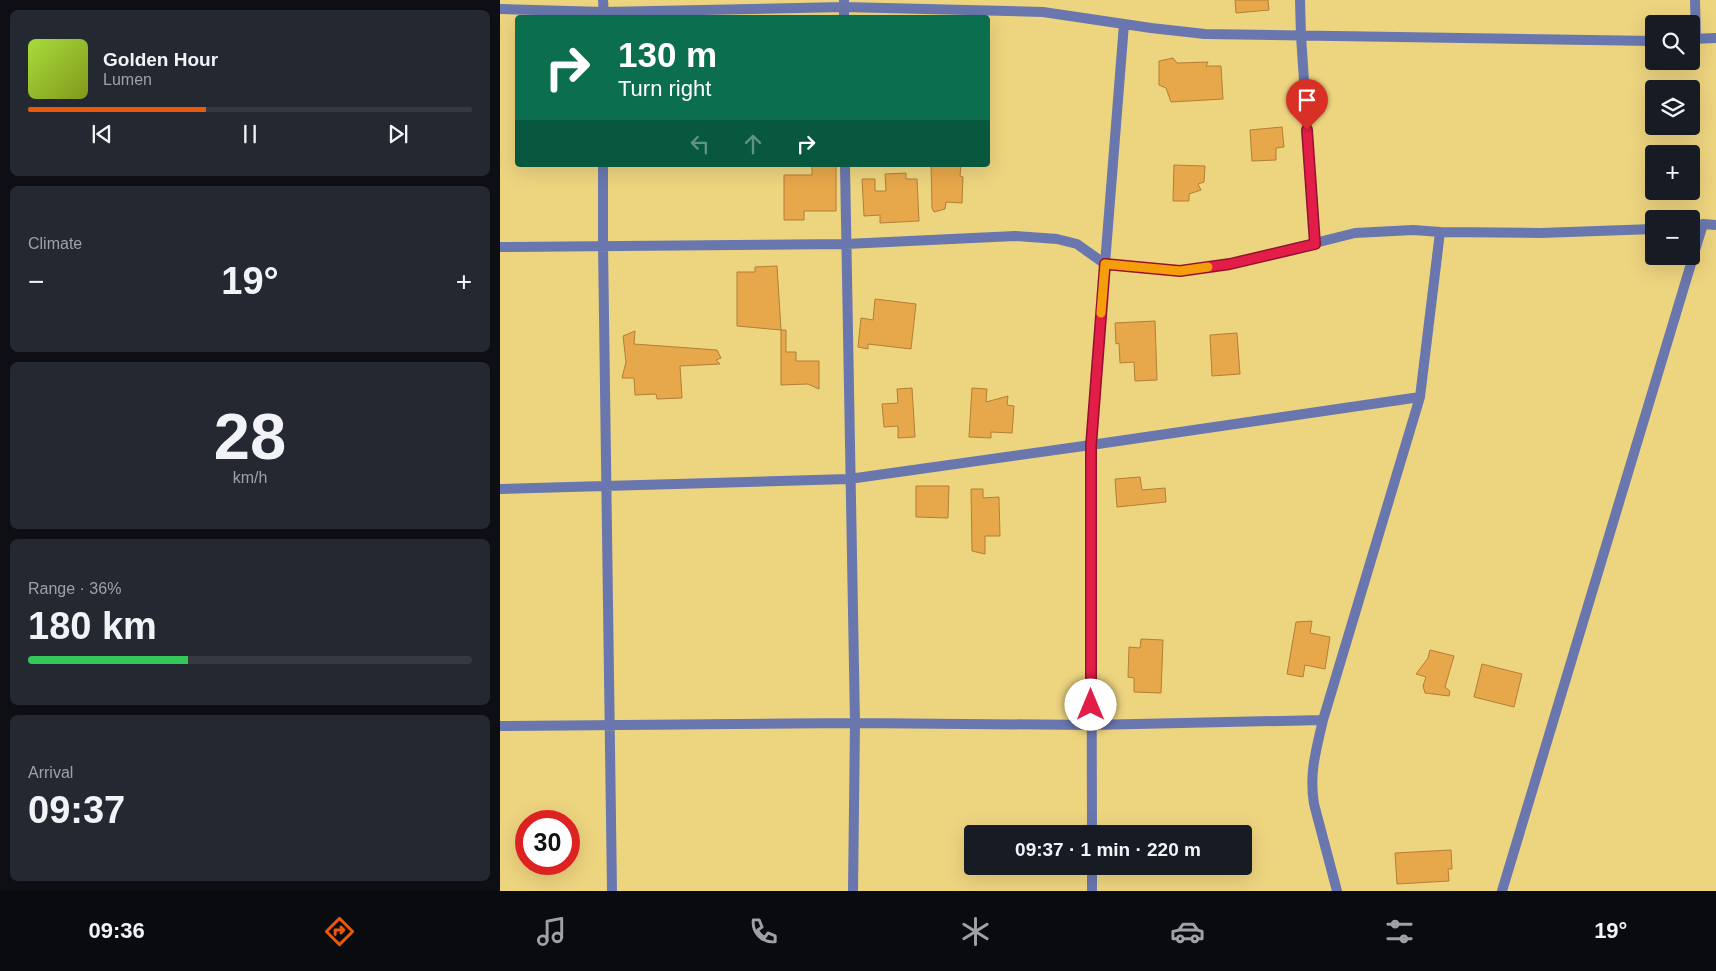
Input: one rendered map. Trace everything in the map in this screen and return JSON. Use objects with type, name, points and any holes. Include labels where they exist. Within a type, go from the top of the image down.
[{"type":"street","points":[[603,0],[604,15]]},
{"type":"street","points":[[1300,0],[1315,244]]},
{"type":"street","points":[[1695,15],[1696,0]]},
{"type":"street","points":[[500,9],[604,15],[844,8],[1043,12],[1205,34],[1645,41]]},
{"type":"street","points":[[1092,825],[1091,446],[1124,24]]},
{"type":"street","points":[[1700,38],[1716,38]]},
{"type":"street","points":[[603,167],[612,891]]},
{"type":"street","points":[[845,167],[849,479],[855,723],[853,891]]},
{"type":"street","points":[[1700,224],[1716,225]]},
{"type":"street","points":[[1502,891],[1703,224]]},
{"type":"street","points":[[500,247],[846,244],[1015,236],[1057,239],[1077,244],[1105,264],[1180,271],[1230,264],[1355,233],[1413,230],[1541,233],[1645,229]]},
{"type":"street","points":[[1337,891],[1312,790],[1312,771],[1323,720],[1420,397],[1440,232]]},
{"type":"street","points":[[500,490],[849,479],[1091,446],[1420,397]]},
{"type":"street","points":[[500,726],[855,723],[1091,725],[1323,720]]},
{"type":"street","points":[[1092,875],[1092,891]]},
{"type":"building","points":[[1235,0],[1268,0],[1269,10],[1236,13]]},
{"type":"building","points":[[1173,58],[1177,63],[1208,62],[1206,66],[1221,66],[1223,99],[1171,102],[1166,88],[1159,85],[1159,61]]},
{"type":"building","points":[[1282,127],[1284,147],[1276,148],[1276,160],[1252,161],[1250,130]]},
{"type":"building","points":[[1174,165],[1205,166],[1204,182],[1198,184],[1201,190],[1189,194],[1189,201],[1173,201]]},
{"type":"building","points":[[812,167],[836,167],[836,211],[804,211],[804,220],[784,220],[784,175],[812,175]]},
{"type":"building","points":[[931,167],[961,167],[960,176],[963,177],[962,203],[946,202],[945,209],[934,212],[932,208]]},
{"type":"building","points":[[906,173],[906,179],[917,179],[919,221],[880,223],[880,215],[864,216],[862,179],[875,179],[875,191],[886,191],[885,174]]},
{"type":"building","points":[[777,266],[781,330],[737,326],[737,272],[755,272],[755,267]]},
{"type":"building","points":[[875,299],[916,304],[911,349],[868,344],[868,349],[858,347],[861,318],[873,320]]},
{"type":"building","points":[[1155,321],[1157,380],[1135,381],[1134,362],[1120,363],[1119,343],[1116,344],[1115,323]]},
{"type":"building","points":[[781,330],[786,330],[786,352],[796,352],[796,361],[819,361],[819,389],[808,384],[781,385]]},
{"type":"building","points":[[635,331],[634,344],[717,350],[721,358],[716,360],[720,364],[680,366],[682,398],[657,399],[656,394],[635,395],[634,378],[622,378],[626,362],[623,336]]},
{"type":"building","points":[[1237,333],[1240,374],[1212,376],[1210,335]]},
{"type":"building","points":[[912,388],[915,437],[898,438],[898,426],[884,427],[882,404],[898,403],[897,389]]},
{"type":"building","points":[[972,388],[987,389],[986,402],[1008,396],[1007,405],[1014,406],[1012,433],[991,432],[991,438],[969,437]]},
{"type":"building","points":[[1140,477],[1142,490],[1165,488],[1166,502],[1117,507],[1115,479]]},
{"type":"building","points":[[916,486],[949,486],[948,518],[916,517]]},
{"type":"building","points":[[971,489],[983,489],[983,498],[999,497],[1000,536],[985,536],[985,554],[972,551]]},
{"type":"building","points":[[1312,621],[1310,633],[1330,637],[1325,669],[1305,665],[1303,677],[1287,674],[1296,622]]},
{"type":"building","points":[[1141,639],[1163,640],[1161,693],[1134,692],[1134,678],[1128,677],[1129,647],[1140,648]]},
{"type":"building","points":[[1430,650],[1454,656],[1445,687],[1450,691],[1449,696],[1425,693],[1423,686],[1426,677],[1416,674],[1428,658]]},
{"type":"building","points":[[1482,664],[1522,674],[1514,707],[1474,697]]},
{"type":"building","points":[[1451,850],[1452,869],[1448,869],[1449,881],[1397,884],[1395,853]]},
{"type":"slow traffic","points":[[1101,313],[1105,264],[1180,271],[1208,267]]},
{"type":"route","points":[[1091,705],[1091,446],[1105,264],[1180,271],[1230,264],[1315,244],[1307,130]]}]
